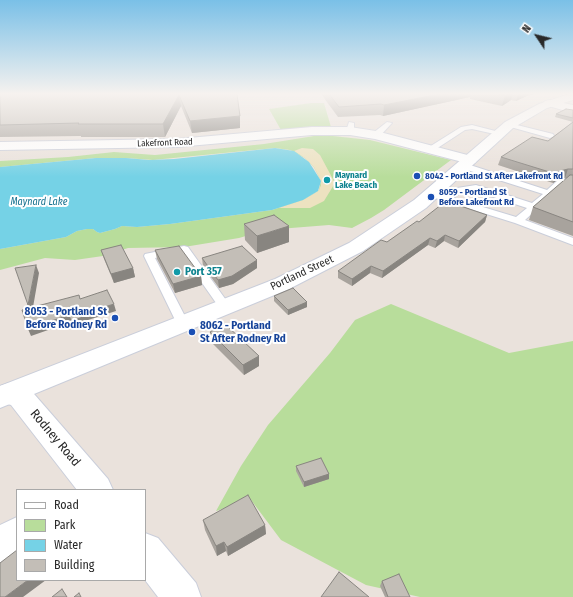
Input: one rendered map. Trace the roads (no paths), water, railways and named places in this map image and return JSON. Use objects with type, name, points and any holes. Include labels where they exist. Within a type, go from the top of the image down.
[{"type":"street","name":"Portland Street","points":[[4,396],[282,284],[356,247],[414,208],[432,194],[504,129],[517,122]]},
{"type":"street","name":"Lakefront Road","points":[[0,146],[177,143],[350,127],[430,149],[467,163]]},
{"type":"street","name":"Rodney Road","points":[[4,396],[18,394],[86,486]]},
{"type":"street","points":[[0,547],[16,535]]},
{"type":"street","points":[[146,552],[182,597]]},
{"type":"lane","points":[[376,135],[389,124]]},
{"type":"lane","points":[[430,149],[464,128],[472,127],[504,129],[550,136]]},
{"type":"lane","points":[[467,163],[549,193]]},
{"type":"lane","points":[[518,221],[560,183],[573,183]]},
{"type":"lane","points":[[446,198],[460,190],[476,188],[534,207]]},
{"type":"lane","points":[[432,194],[518,221],[573,242]]},
{"type":"lane","points":[[183,324],[148,256],[184,249],[225,307]]},
{"type":"water","name":"Maynard Lake","points":[[275,148],[294,151],[309,162],[321,181],[318,191],[303,200],[272,210],[170,224],[137,227],[122,226],[100,233],[93,229],[87,229],[77,231],[66,237],[0,249],[0,167],[96,158],[149,160],[174,159]]},
{"type":"place","name":"8042 - Portland St After Lakefront Rd","points":[[417,176]]},
{"type":"place","name":"Maynard Lake Beach","points":[[327,180]]},
{"type":"place","name":"8059 - Portland St Before Lakefront Rd","points":[[431,197]]},
{"type":"place","name":"Port 357","points":[[177,272]]},
{"type":"place","name":"8053 - Portland St Before Rodney Rd","points":[[115,318]]},
{"type":"place","name":"8062 - Portland St After Rodney Rd","points":[[192,332]]}]
